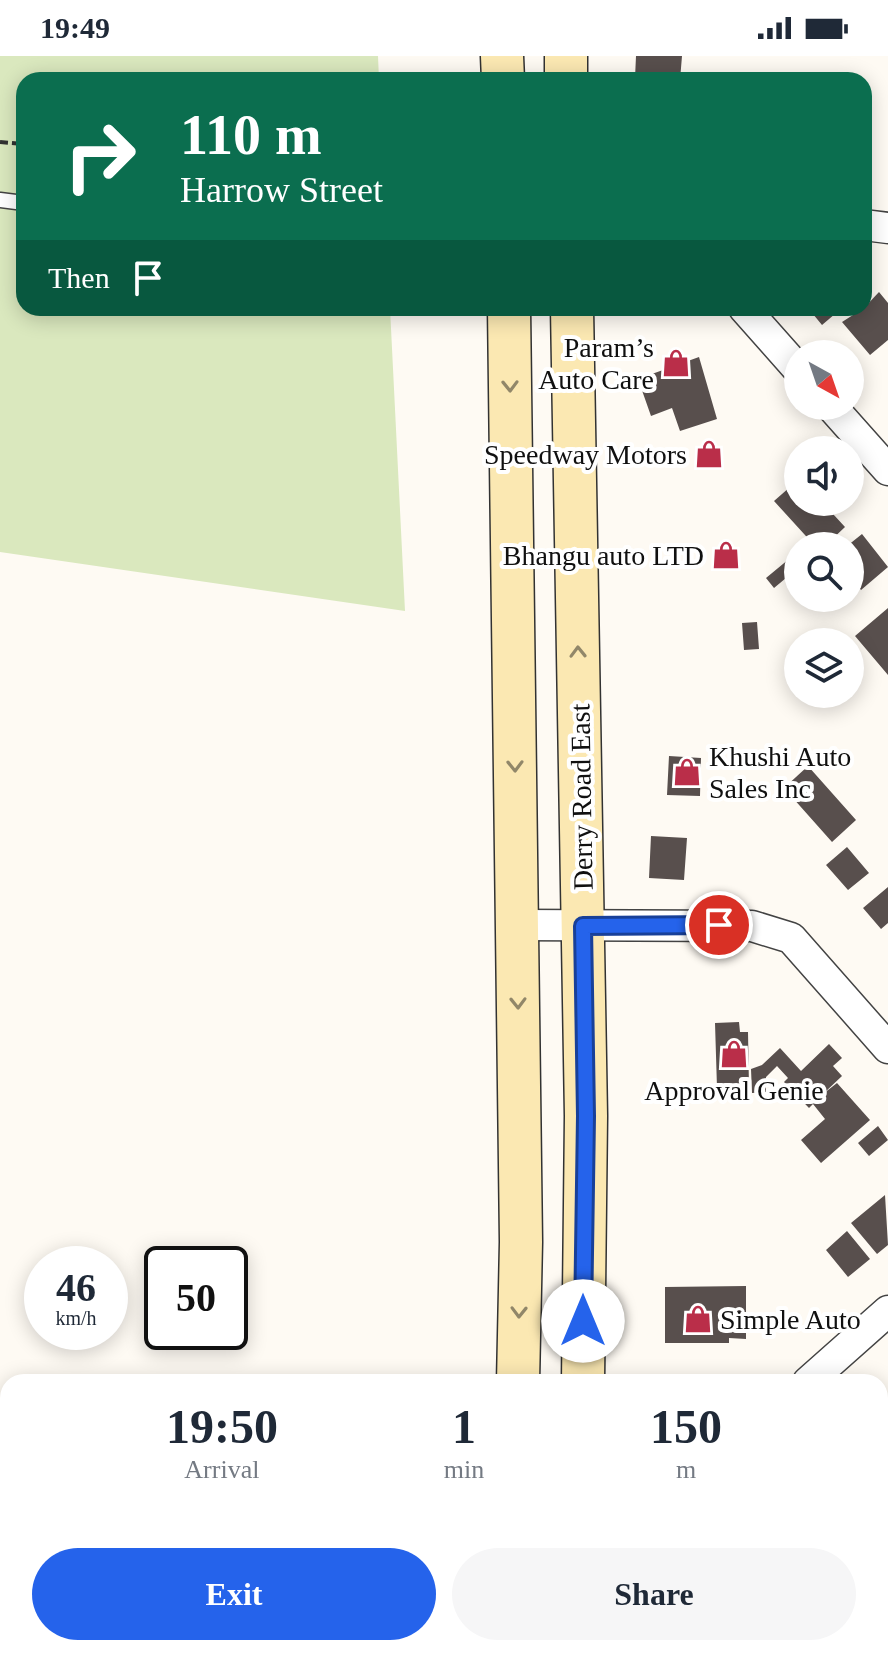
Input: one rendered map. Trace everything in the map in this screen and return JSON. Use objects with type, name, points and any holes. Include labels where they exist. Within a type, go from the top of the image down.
[{"type":"main road","points":[[509,316],[521,1242],[518,1374]]},
{"type":"main road","name":"Derry Road East","points":[[572,316],[586,1116],[583,1374]]},
{"type":"street","points":[[751,316],[784,353]]},
{"type":"street","points":[[843,420],[888,470]]},
{"type":"street","points":[[517,925],[752,926],[791,938],[888,1048]]},
{"type":"street","points":[[817,1374],[888,1311]]},
{"type":"green space","points":[[0,56],[378,56],[379,72],[16,72],[16,316],[390,316],[405,611],[0,552]]},
{"type":"building","points":[[636,56],[682,56],[681,72],[635,72]]},
{"type":"building","points":[[879,292],[888,303],[888,340],[870,355],[864,348],[864,340],[857,340],[842,322],[851,316],[872,316],[872,299]]},
{"type":"building","points":[[815,316],[833,316],[822,325]]},
{"type":"building","points":[[699,357],[717,419],[680,431],[672,408],[651,416],[638,379]]},
{"type":"building","points":[[784,492],[784,512],[774,501]]},
{"type":"building","points":[[788,516],[835,516],[845,527],[840,532],[802,532]]},
{"type":"building","points":[[864,537],[888,567],[864,587]]},
{"type":"building","points":[[784,563],[784,580],[774,588],[766,578]]},
{"type":"building","points":[[888,608],[888,675],[864,647],[864,628]]},
{"type":"building","points":[[757,622],[759,649],[744,650],[742,623]]},
{"type":"building","points":[[669,756],[701,758],[700,796],[667,795]]},
{"type":"building","points":[[808,766],[856,820],[832,842],[784,788]]},
{"type":"building","points":[[651,836],[687,838],[684,880],[649,878]]},
{"type":"building","points":[[847,847],[869,873],[848,890],[826,865]]},
{"type":"building","points":[[888,887],[888,923],[881,929],[863,908]]},
{"type":"building","points":[[739,1022],[740,1032],[748,1032],[749,1088],[717,1088],[715,1023]]},
{"type":"building","points":[[829,1044],[842,1058],[833,1066],[842,1076],[823,1094],[837,1083],[870,1120],[821,1163],[801,1140],[825,1119],[813,1104],[809,1108],[784,1082],[788,1078],[777,1066],[766,1077],[766,1092],[752,1093],[751,1069],[762,1065],[780,1048],[801,1071]]},
{"type":"building","points":[[878,1126],[888,1140],[869,1156],[858,1143]]},
{"type":"building","points":[[885,1195],[888,1245],[877,1254],[851,1223]]},
{"type":"building","points":[[847,1231],[870,1259],[848,1277],[826,1250]]},
{"type":"building","points":[[746,1286],[746,1339],[729,1338],[729,1343],[665,1343],[665,1287]]},
{"type":"place","name":"Param’s Auto Care","points":[[676,363]]},
{"type":"place","name":"Speedway Motors","points":[[709,454]]},
{"type":"place","name":"Bhangu auto LTD","points":[[726,555]]},
{"type":"place","name":"Khushi Auto Sales Inc","points":[[687,772]]},
{"type":"place","name":"Approval Genie","points":[[734,1054]]},
{"type":"place","name":"Simple Auto","points":[[698,1319]]},
{"type":"route","points":[[583,1321],[586,1116],[583,926],[719,925]]}]
